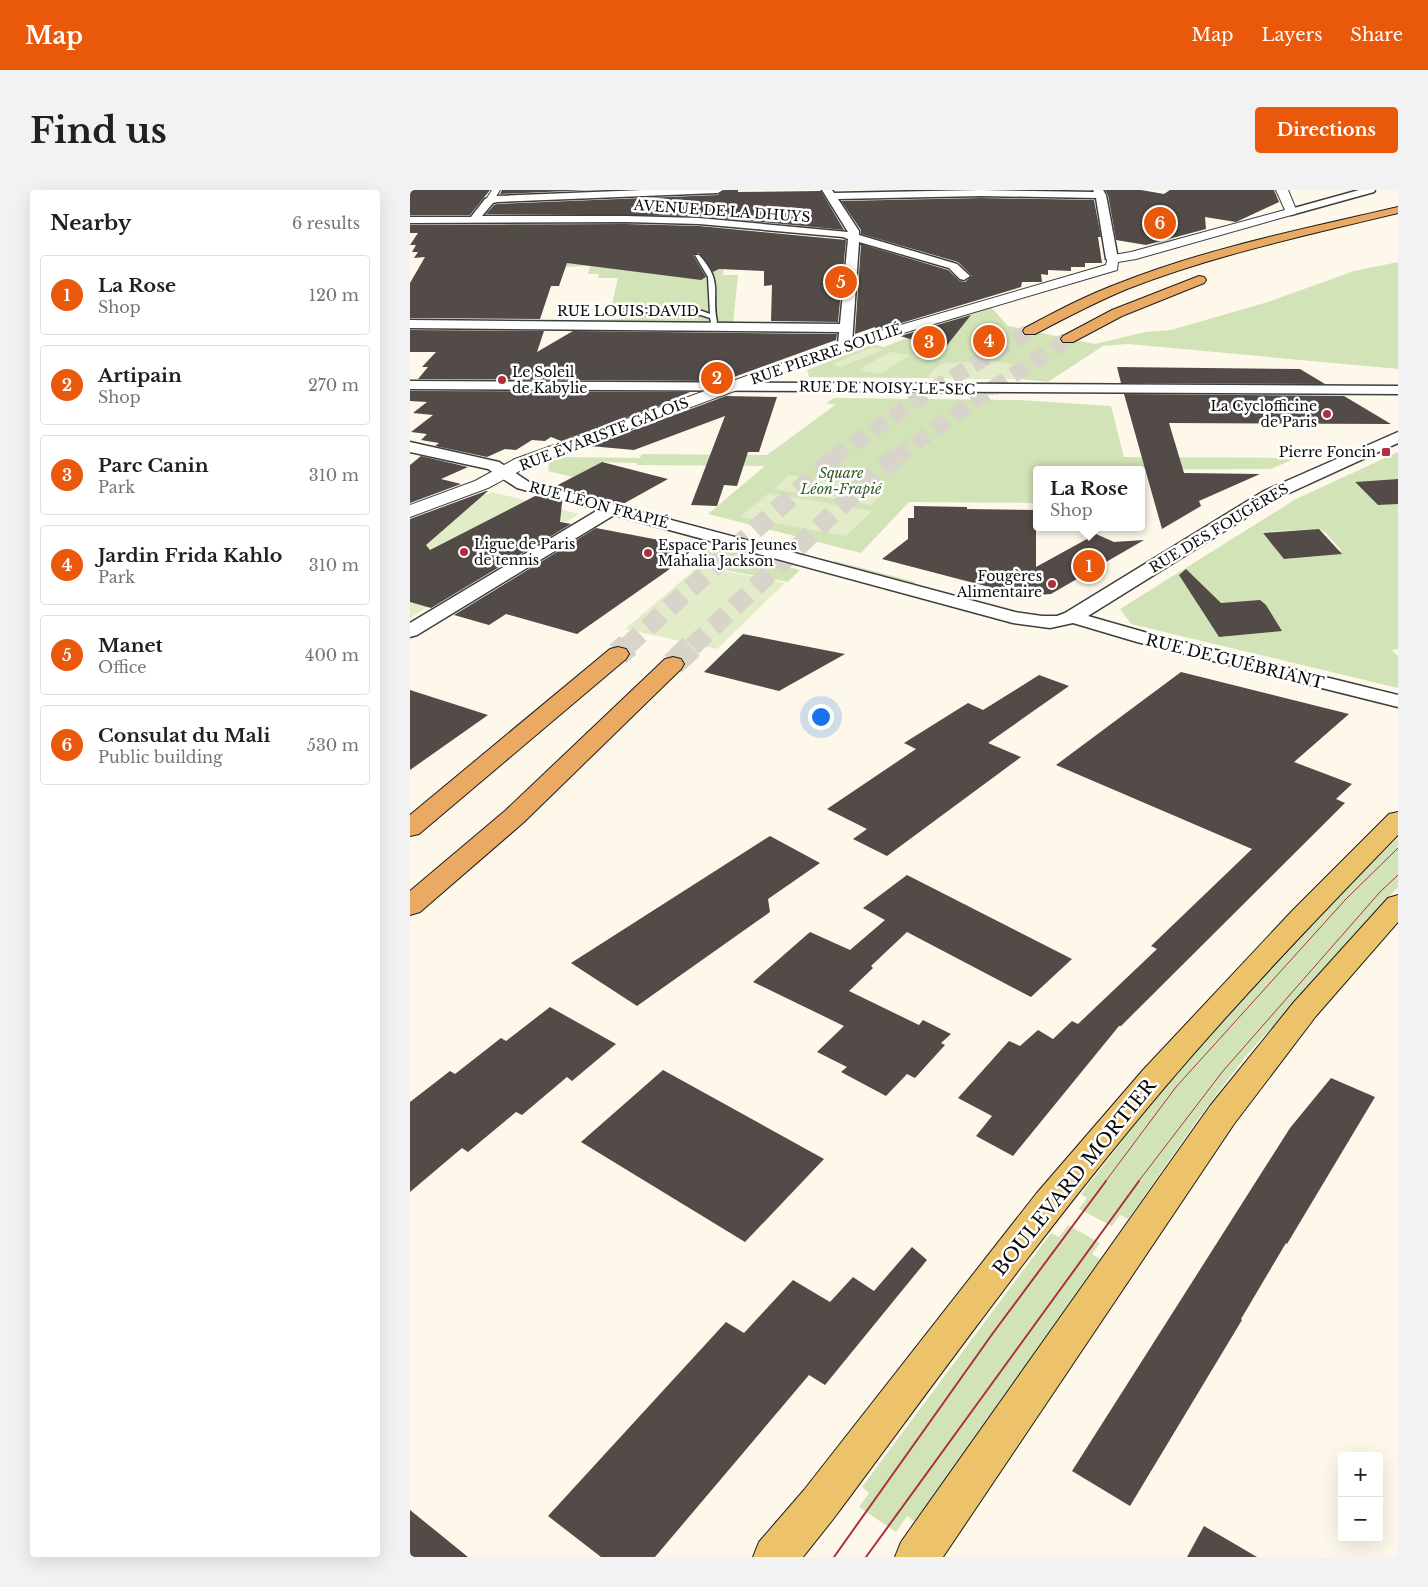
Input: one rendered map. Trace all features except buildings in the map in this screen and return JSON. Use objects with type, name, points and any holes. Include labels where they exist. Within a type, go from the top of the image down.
[{"type":"highway","points":[[1030,330],[1136,282],[1305,233],[1398,210]]},
{"type":"highway","points":[[1292,249],[1398,222]]},
{"type":"highway","points":[[1068,339],[1117,313],[1213,274]]},
{"type":"highway","points":[[410,828],[618,654]]},
{"type":"highway","points":[[410,906],[515,816],[673,664]]},
{"type":"main road","name":"BOULEVARD MORTIER","points":[[780,1555],[1049,1204],[1148,1086],[1302,917],[1398,820]]},
{"type":"main road","points":[[917,1557],[1222,1115],[1305,1009],[1398,904]]},
{"type":"street","points":[[475,219],[496,190]]},
{"type":"street","points":[[489,201],[504,198],[718,190]]},
{"type":"street","points":[[1309,195],[1348,190]]},
{"type":"street","points":[[844,346],[854,231],[838,214],[829,193],[1100,192],[1112,259],[1132,256],[1370,190]]},
{"type":"street","points":[[1287,193],[1291,212]]},
{"type":"street","points":[[699,221],[774,217]]},
{"type":"street","name":"AVENUE DE LA DHUYS","points":[[410,220],[699,221],[854,236],[953,266],[964,276]]},
{"type":"street","name":"RUE PIERRE SOULIÉ","points":[[734,386],[844,346],[1112,267],[1112,259]]},
{"type":"street","name":"RUE LOUIS DAVID","points":[[410,324],[712,322],[846,328]]},
{"type":"street","name":"RUE DE NOISY-LE-SEC","points":[[410,385],[1398,390]]},
{"type":"street","name":"RUE ÉVARISTE GALOIS","points":[[410,512],[505,474],[521,463],[734,386]]},
{"type":"street","name":"RUE DE NOISY-LE-SEC","points":[[1004,389],[1086,397],[1398,399]]},
{"type":"street","name":"RUE DES FOUGÈRES","points":[[1072,617],[1270,495],[1398,437]]},
{"type":"street","name":"RUE LÉON FRAPIÉ","points":[[414,451],[493,464],[505,474],[524,485],[1013,617],[1044,622],[1058,622],[1072,617]]},
{"type":"street","points":[[410,631],[612,509]]},
{"type":"street","name":"RUE DE GUÉBRIANT","points":[[1072,617],[1144,638],[1398,701]]},
{"type":"lane","points":[[625,312],[690,315],[712,322],[714,285],[709,269],[697,256]]},
{"type":"green space","points":[[506,223],[662,232],[665,225],[692,226],[691,233],[726,250],[723,275],[738,275],[733,324],[551,323],[550,321],[621,319],[623,308],[611,308],[618,278],[598,278],[599,274],[588,274],[590,266],[521,268],[488,265]]},
{"type":"green space","points":[[1398,262],[1398,369],[1128,344],[1103,346],[1048,382],[1020,379],[809,377],[807,370],[874,344],[883,347],[932,329],[923,326],[991,307],[1008,326],[1095,344],[1145,332],[1171,330],[1268,302],[1354,271]]},
{"type":"green space","points":[[873,347],[883,350],[841,367],[832,364]]},
{"type":"green space","points":[[890,352],[910,355],[880,374],[859,370]]},
{"type":"green space","points":[[985,361],[1015,366],[1022,373],[1021,379],[928,378],[932,371],[944,364],[960,362],[983,363]]},
{"type":"green space","points":[[896,391],[994,392],[995,395],[896,394]]},
{"type":"green space","name":"Square Léon-Frapié","points":[[834,398],[1019,400],[1111,406],[1124,457],[1296,458],[1271,469],[1145,470],[1145,466],[1033,466],[1033,503],[909,502],[861,553],[708,514],[765,466],[637,465],[637,463],[602,462],[573,477],[548,471],[549,462],[562,457],[640,458],[642,454],[767,455],[835,405],[826,403]]},
{"type":"green space","points":[[1398,452],[1398,479],[1354,482],[1378,505],[1398,503],[1398,649],[1392,650],[1398,656],[1398,688],[1131,624],[1120,609],[1296,499]],"holes":[[[1319,529],[1325,532],[1341,550],[1339,551],[1341,554],[1285,559],[1277,551],[1279,540],[1269,541],[1262,532]],[[1221,603],[1266,606],[1282,631],[1219,637],[1198,605]]]},
{"type":"green space","points":[[789,475],[885,491],[871,505],[774,489]]},
{"type":"green space","name":"Ligue de Paris de tennis","points":[[492,492],[579,514],[410,618],[410,523]]},
{"type":"green space","points":[[769,493],[872,511],[846,536],[740,517]]},
{"type":"green space","points":[[713,546],[800,570],[788,582],[693,564]]},
{"type":"green space","points":[[835,561],[916,582],[914,584],[832,563]]},
{"type":"green space","points":[[699,566],[785,583],[717,649],[625,629]]},
{"type":"green space","points":[[1398,838],[1398,887],[1245,1057],[1198,1119],[1128,1219],[1120,1215],[1112,1226],[1079,1209],[1087,1198],[1081,1194],[1171,1078],[1361,874]]},
{"type":"green space","points":[[1068,1225],[1100,1243],[1092,1254],[1100,1259],[915,1522],[907,1516],[896,1532],[859,1507],[869,1493],[862,1487],[1051,1233],[1059,1237]]},
{"type":"tunnel","points":[[833,458],[928,392],[1030,331]]},
{"type":"tunnel","points":[[895,458],[972,402],[1068,339]]},
{"type":"tunnel","points":[[626,647],[835,457]]},
{"type":"tunnel","points":[[692,647],[877,472],[897,457]]},
{"type":"tunnel","points":[[618,654],[628,645]]},
{"type":"tunnel","points":[[673,664],[693,645]]},
{"type":"tram line","points":[[1105,1182],[1176,1087],[1346,899],[1398,848]]},
{"type":"tram line","points":[[1138,1182],[1223,1071],[1380,892],[1398,875]]},
{"type":"tram line","points":[[834,1557],[993,1333],[1106,1181]]},
{"type":"tram line","points":[[866,1557],[1139,1181]]},
{"type":"place","name":"Consulat du Mali","points":[[1160,223]]},
{"type":"place","name":"Manet","points":[[841,282]]},
{"type":"place","name":"Jardin Frida Kahlo","points":[[989,341]]},
{"type":"place","name":"Parc Canin","points":[[929,342]]},
{"type":"place","name":"Artipain","points":[[717,378]]},
{"type":"place","name":"Le Soleil de Kabylie","points":[[502,380]]},
{"type":"place","name":"La Cyclofficine de Paris","points":[[1327,414]]},
{"type":"place","name":"Pierre Foncin","points":[[1386,452]]},
{"type":"place","name":"Ligue de Paris de tennis","points":[[464,552]]},
{"type":"place","name":"Espace Paris Jeunes Mahalia Jackson","points":[[648,553]]},
{"type":"place","name":"La Rose","points":[[1089,566]]},
{"type":"place","name":"Fougères Alimentaire","points":[[1052,584]]}]
